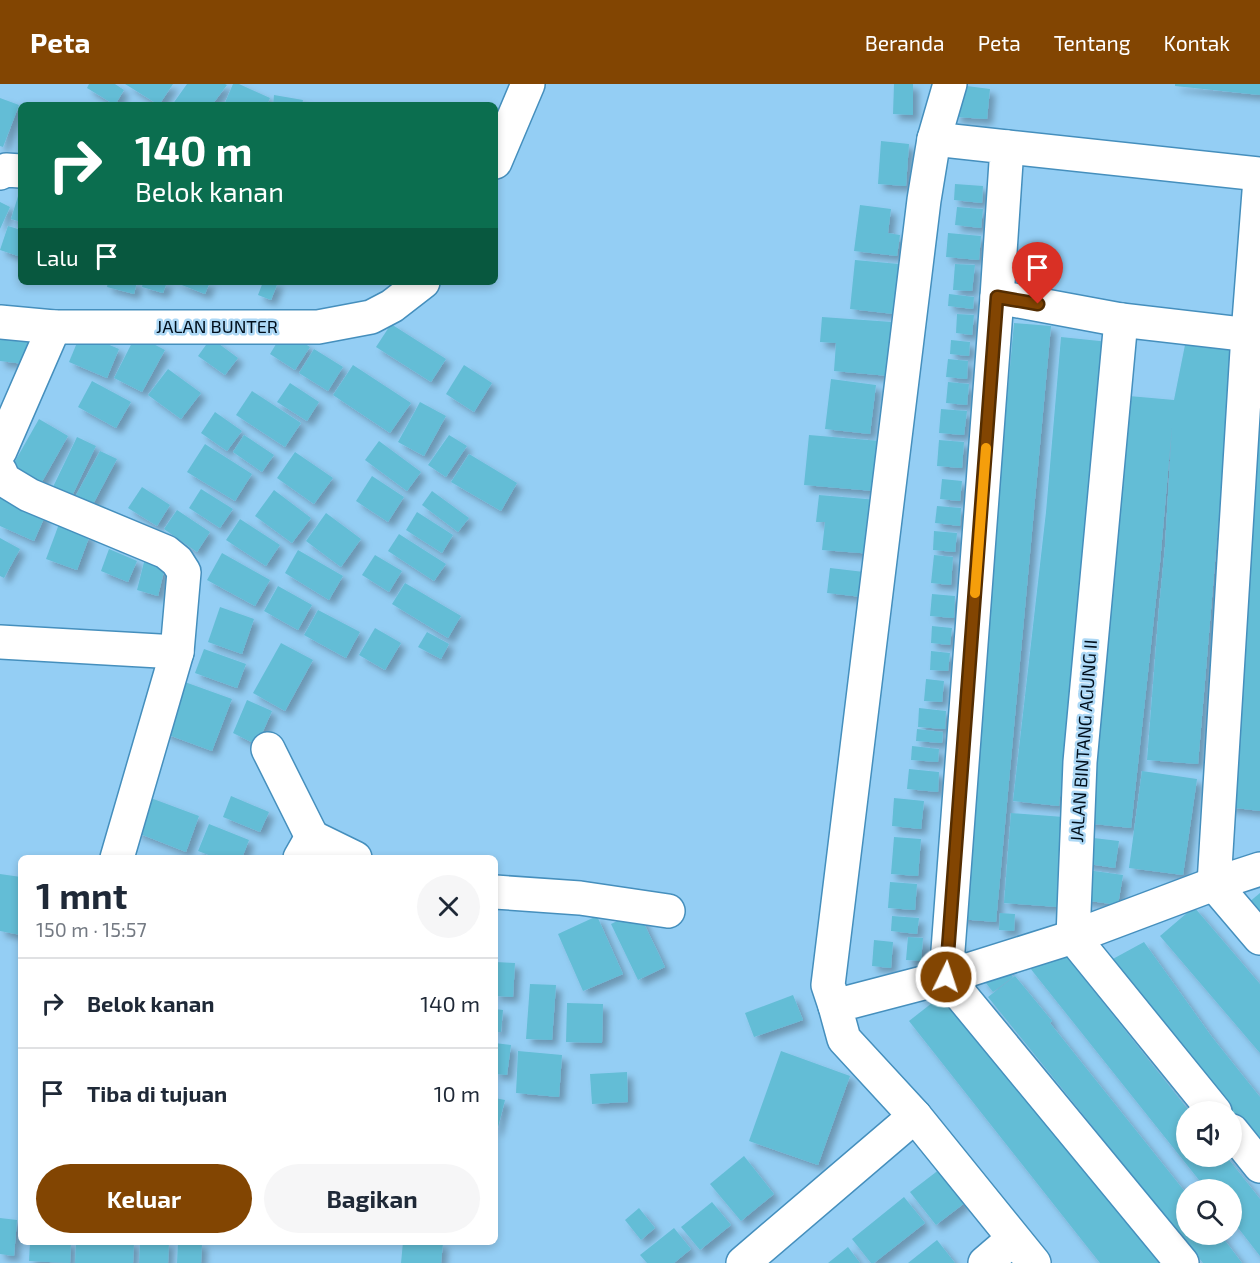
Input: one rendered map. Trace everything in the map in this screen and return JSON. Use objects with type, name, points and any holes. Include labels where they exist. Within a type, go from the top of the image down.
[{"type":"street","points":[[498,155],[528,84]]},
{"type":"street","points":[[950,84],[934,139],[924,200],[828,985],[844,1039],[915,1116],[1024,1251],[985,1263]]},
{"type":"street","points":[[934,139],[1260,174]]},
{"type":"street","points":[[1007,147],[946,977],[1182,1263]]},
{"type":"street","points":[[0,173],[6,170],[18,171]]},
{"type":"street","points":[[1260,179],[1254,335],[1214,884],[1260,938]]},
{"type":"street","name":"JALAN BUNTER","points":[[0,322],[54,327],[318,327],[371,317],[392,306],[419,285]]},
{"type":"street","points":[[997,297],[1121,320],[1254,335]]},
{"type":"street","name":"JALAN BINTANG AGUNG II","points":[[1073,937],[1080,762],[1121,320]]},
{"type":"street","points":[[0,452],[54,327]]},
{"type":"street","points":[[0,471],[4,480],[16,488],[166,552],[177,561],[184,572],[177,652],[122,855]]},
{"type":"street","points":[[0,642],[177,652]]},
{"type":"street","points":[[268,749],[306,848],[340,855]]},
{"type":"street","points":[[835,1006],[946,977],[1073,937],[1260,869]]},
{"type":"street","points":[[498,892],[580,898],[668,911]]},
{"type":"street","points":[[1073,937],[1206,1101]]},
{"type":"street","points":[[743,1263],[915,1116]]},
{"type":"street","points":[[1242,1144],[1260,1166]]},
{"type":"building","points":[[89,84],[115,84],[124,90],[117,102],[110,102],[87,88]]},
{"type":"building","points":[[125,84],[173,84],[161,102],[154,102]]},
{"type":"building","points":[[187,84],[227,85],[214,102],[174,102]]},
{"type":"building","points":[[233,84],[239,84],[270,98],[268,102],[225,102]]},
{"type":"building","points":[[894,84],[913,84],[913,115],[893,114]]},
{"type":"building","points":[[1175,84],[1260,84],[1260,95],[1175,86]]},
{"type":"building","points":[[959,85],[990,89],[987,119],[955,117]]},
{"type":"building","points":[[274,95],[303,100],[303,102],[273,102]]},
{"type":"building","points":[[0,98],[18,105],[18,108],[3,147],[0,146]]},
{"type":"building","points":[[881,141],[909,144],[906,186],[878,184]]},
{"type":"building","points":[[955,184],[983,186],[982,203],[954,200]]},
{"type":"building","points":[[18,196],[18,221],[11,219]]},
{"type":"building","points":[[0,202],[10,207],[0,229]]},
{"type":"building","points":[[860,205],[891,209],[888,233],[900,235],[897,256],[854,251]]},
{"type":"building","points":[[957,207],[983,209],[981,228],[955,225]]},
{"type":"building","points":[[8,226],[18,229],[18,256],[0,250]]},
{"type":"building","points":[[948,233],[981,236],[979,260],[946,257]]},
{"type":"building","points":[[855,260],[899,264],[894,314],[850,309]]},
{"type":"building","points":[[955,264],[975,265],[972,291],[953,290]]},
{"type":"building","points":[[107,285],[136,285],[134,294],[107,287]]},
{"type":"building","points":[[142,285],[166,285],[163,293],[142,287]]},
{"type":"building","points":[[182,285],[209,285],[205,294]]},
{"type":"building","points":[[262,285],[277,285],[271,300],[258,295]]},
{"type":"building","points":[[949,294],[974,297],[973,309],[948,306]]},
{"type":"building","points":[[957,314],[974,315],[972,335],[956,333]]},
{"type":"building","points":[[822,317],[892,322],[889,376],[834,371],[836,343],[820,342]]},
{"type":"building","points":[[1014,323],[1051,326],[996,922],[959,919]]},
{"type":"building","points":[[391,324],[446,359],[431,382],[376,347]]},
{"type":"building","points":[[0,328],[36,331],[32,365],[0,361]]},
{"type":"building","points":[[284,331],[310,347],[295,370],[270,354]]},
{"type":"building","points":[[81,333],[119,349],[107,378],[69,362]]},
{"type":"building","points":[[136,335],[165,350],[142,392],[114,378]]},
{"type":"building","points":[[1061,337],[1109,342],[1059,806],[1013,801],[1046,512]]},
{"type":"building","points":[[211,338],[238,358],[225,375],[198,356]]},
{"type":"building","points":[[951,340],[970,342],[969,356],[950,354]]},
{"type":"building","points":[[1185,345],[1233,349],[1198,764],[1147,760],[1165,547],[1172,426],[1160,563],[1131,828],[1085,823],[1129,396],[1174,400]]},
{"type":"building","points":[[314,349],[343,367],[328,391],[299,373]]},
{"type":"building","points":[[948,359],[968,361],[967,379],[946,377]]},
{"type":"building","points":[[353,365],[411,403],[390,433],[333,395]]},
{"type":"building","points":[[464,365],[492,383],[474,412],[446,394]]},
{"type":"building","points":[[168,369],[201,393],[181,419],[148,395]]},
{"type":"building","points":[[831,379],[876,385],[870,434],[825,429]]},
{"type":"building","points":[[92,381],[131,402],[116,428],[78,407]]},
{"type":"building","points":[[948,382],[969,384],[967,405],[946,403]]},
{"type":"building","points":[[290,383],[319,402],[307,421],[277,402]]},
{"type":"building","points":[[252,391],[301,423],[285,447],[236,415]]},
{"type":"building","points":[[420,402],[446,416],[424,456],[398,442]]},
{"type":"building","points":[[941,409],[967,411],[964,435],[939,433]]},
{"type":"building","points":[[1258,410],[1260,410],[1260,811],[1228,807]]},
{"type":"building","points":[[215,412],[242,431],[227,451],[201,433]]},
{"type":"building","points":[[39,419],[68,436],[39,487],[10,470]]},
{"type":"building","points":[[244,435],[274,455],[262,472],[233,452]]},
{"type":"building","points":[[449,435],[467,446],[446,477],[428,465]]},
{"type":"building","points":[[809,435],[880,441],[874,491],[804,485]]},
{"type":"building","points":[[77,437],[96,446],[71,498],[52,489]]},
{"type":"building","points":[[939,440],[964,442],[962,468],[937,466]]},
{"type":"building","points":[[379,441],[421,472],[407,491],[365,460]]},
{"type":"building","points":[[205,444],[252,474],[235,501],[187,472]]},
{"type":"building","points":[[100,451],[117,459],[91,508],[74,499]]},
{"type":"building","points":[[295,452],[333,478],[314,504],[277,478]]},
{"type":"building","points":[[469,454],[517,483],[501,511],[451,482]]},
{"type":"building","points":[[372,476],[404,497],[388,522],[356,501]]},
{"type":"building","points":[[942,479],[962,481],[960,501],[940,499]]},
{"type":"building","points":[[142,487],[170,505],[157,526],[128,508]]},
{"type":"building","points":[[201,489],[233,509],[220,528],[189,508]]},
{"type":"building","points":[[274,490],[311,518],[292,543],[255,516]]},
{"type":"building","points":[[432,491],[469,518],[458,532],[422,505]]},
{"type":"building","points":[[0,493],[46,514],[34,541],[0,526]]},
{"type":"building","points":[[819,495],[878,500],[873,554],[822,550],[825,522],[816,522]]},
{"type":"building","points":[[937,506],[961,508],[960,526],[935,523]]},
{"type":"building","points":[[177,510],[210,532],[197,552],[164,529]]},
{"type":"building","points":[[417,512],[453,535],[442,553],[406,530]]},
{"type":"building","points":[[326,513],[361,539],[341,567],[306,541]]},
{"type":"building","points":[[240,519],[280,545],[266,566],[226,540]]},
{"type":"building","points":[[59,524],[90,535],[77,570],[46,559]]},
{"type":"building","points":[[934,531],[957,533],[955,552],[933,550]]},
{"type":"building","points":[[399,534],[446,564],[434,581],[388,551]]},
{"type":"building","points":[[0,538],[20,549],[4,578],[0,576]]},
{"type":"building","points":[[109,549],[137,561],[128,582],[101,571]]},
{"type":"building","points":[[298,550],[343,576],[329,600],[285,573]]},
{"type":"building","points":[[222,553],[270,580],[255,606],[207,580]]},
{"type":"building","points":[[375,555],[402,571],[389,592],[362,575]]},
{"type":"building","points":[[934,555],[953,557],[951,585],[931,583]]},
{"type":"building","points":[[144,562],[165,567],[158,596],[137,590]]},
{"type":"building","points":[[830,568],[864,572],[862,597],[827,593]]},
{"type":"building","points":[[405,583],[461,616],[448,638],[392,604]]},
{"type":"building","points":[[278,586],[312,605],[298,630],[264,611]]},
{"type":"building","points":[[932,594],[955,596],[954,618],[930,616]]},
{"type":"building","points":[[220,607],[254,619],[242,654],[208,642]]},
{"type":"building","points":[[318,610],[360,632],[346,658],[304,635]]},
{"type":"building","points":[[932,626],[952,628],[950,645],[931,643]]},
{"type":"building","points":[[375,628],[401,643],[385,670],[359,655]]},
{"type":"building","points":[[427,632],[449,644],[441,659],[418,647]]},
{"type":"building","points":[[281,643],[313,660],[285,711],[253,693]]},
{"type":"building","points":[[204,649],[246,664],[237,688],[195,673]]},
{"type":"building","points":[[931,651],[950,653],[948,671],[930,670]]},
{"type":"building","points":[[926,679],[944,681],[942,702],[924,701]]},
{"type":"building","points":[[182,681],[232,699],[212,751],[163,733]]},
{"type":"building","points":[[247,700],[272,711],[257,745],[233,733]]},
{"type":"building","points":[[919,708],[946,711],[945,729],[918,727]]},
{"type":"building","points":[[917,729],[943,732],[942,743],[916,741]]},
{"type":"building","points":[[912,746],[939,749],[938,762],[911,760]]},
{"type":"building","points":[[909,769],[939,772],[938,792],[907,789]]},
{"type":"building","points":[[1142,771],[1197,779],[1183,875],[1129,868]]},
{"type":"building","points":[[231,796],[269,812],[260,832],[223,817]]},
{"type":"building","points":[[148,797],[199,816],[186,852],[135,832]]},
{"type":"building","points":[[894,798],[924,801],[921,829],[892,826]]},
{"type":"building","points":[[1011,813],[1064,817],[1058,907],[1004,903]]},
{"type":"building","points":[[209,824],[249,840],[243,855],[209,855],[198,851]]},
{"type":"building","points":[[894,837],[921,839],[918,876],[891,874]]},
{"type":"building","points":[[1085,837],[1119,841],[1115,868],[1082,863]]},
{"type":"building","points":[[1080,869],[1123,875],[1118,905],[1076,899]]},
{"type":"building","points":[[0,874],[18,877],[18,934],[0,931]]},
{"type":"building","points":[[890,882],[917,884],[915,910],[888,908]]},
{"type":"building","points":[[1260,893],[1260,930],[1242,908]]},
{"type":"building","points":[[1194,907],[1260,984],[1260,1053],[1160,936]]},
{"type":"building","points":[[638,911],[665,967],[638,980],[611,924]]},
{"type":"building","points":[[1000,913],[1015,914],[1014,931],[999,930]]},
{"type":"building","points":[[597,916],[623,974],[583,991],[558,934]]},
{"type":"building","points":[[892,916],[919,918],[917,934],[891,931]]},
{"type":"building","points":[[908,937],[923,938],[921,961],[906,960]]},
{"type":"building","points":[[874,940],[893,942],[891,968],[872,966]]},
{"type":"building","points":[[1144,942],[1212,1037],[1260,1097],[1260,1148],[1242,1125],[1242,1101],[1223,1101],[1111,960]]},
{"type":"building","points":[[1058,946],[1181,1101],[1176,1101],[1176,1151],[1030,968]]},
{"type":"building","points":[[498,962],[515,963],[513,997],[498,996]]},
{"type":"building","points":[[1002,963],[1013,977],[993,992],[982,978]]},
{"type":"building","points":[[1015,976],[1052,1021],[1050,1023],[1176,1180],[1176,1230],[988,997]]},
{"type":"building","points":[[530,984],[556,985],[552,1040],[526,1039]]},
{"type":"building","points":[[946,992],[1162,1263],[1100,1263],[909,1021]]},
{"type":"building","points":[[793,995],[803,1020],[754,1037],[745,1013]]},
{"type":"building","points":[[567,1003],[603,1004],[602,1043],[566,1042]]},
{"type":"building","points":[[498,1009],[503,1010],[501,1032],[498,1032]]},
{"type":"building","points":[[498,1043],[511,1045],[507,1075],[498,1074]]},
{"type":"building","points":[[518,1051],[562,1055],[559,1097],[516,1093]]},
{"type":"building","points":[[781,1051],[850,1076],[818,1165],[749,1141]]},
{"type":"building","points":[[627,1072],[628,1102],[592,1104],[590,1074]]},
{"type":"building","points":[[498,1099],[505,1100],[498,1127]]},
{"type":"building","points":[[744,1156],[774,1194],[741,1221],[710,1184]]},
{"type":"building","points":[[1189,1167],[1235,1167],[1260,1199],[1260,1256],[1242,1233],[1242,1179],[1198,1179]]},
{"type":"building","points":[[940,1169],[966,1202],[936,1225],[910,1192]]},
{"type":"building","points":[[904,1197],[925,1223],[871,1263],[852,1239]]},
{"type":"building","points":[[712,1202],[731,1225],[700,1250],[681,1227]]},
{"type":"building","points":[[639,1208],[655,1228],[641,1240],[625,1220]]},
{"type":"building","points":[[0,1218],[17,1220],[14,1256],[0,1254]]},
{"type":"building","points":[[674,1228],[691,1249],[674,1263],[647,1263],[640,1255]]},
{"type":"building","points":[[937,1240],[955,1263],[908,1263]]},
{"type":"building","points":[[30,1245],[71,1245],[70,1263],[29,1261]]},
{"type":"building","points":[[76,1245],[134,1245],[133,1263],[75,1263]]},
{"type":"building","points":[[140,1245],[169,1245],[168,1263],[139,1263]]},
{"type":"building","points":[[178,1245],[202,1245],[201,1263],[177,1263]]},
{"type":"building","points":[[403,1245],[443,1245],[441,1263],[401,1263]]},
{"type":"building","points":[[1188,1245],[1228,1245],[1242,1263],[1203,1263]]},
{"type":"building","points":[[848,1247],[860,1263],[828,1263]]},
{"type":"slow traffic","points":[[975,593],[986,448]]},
{"type":"route","points":[[946,977],[997,297],[1038,304]]}]
